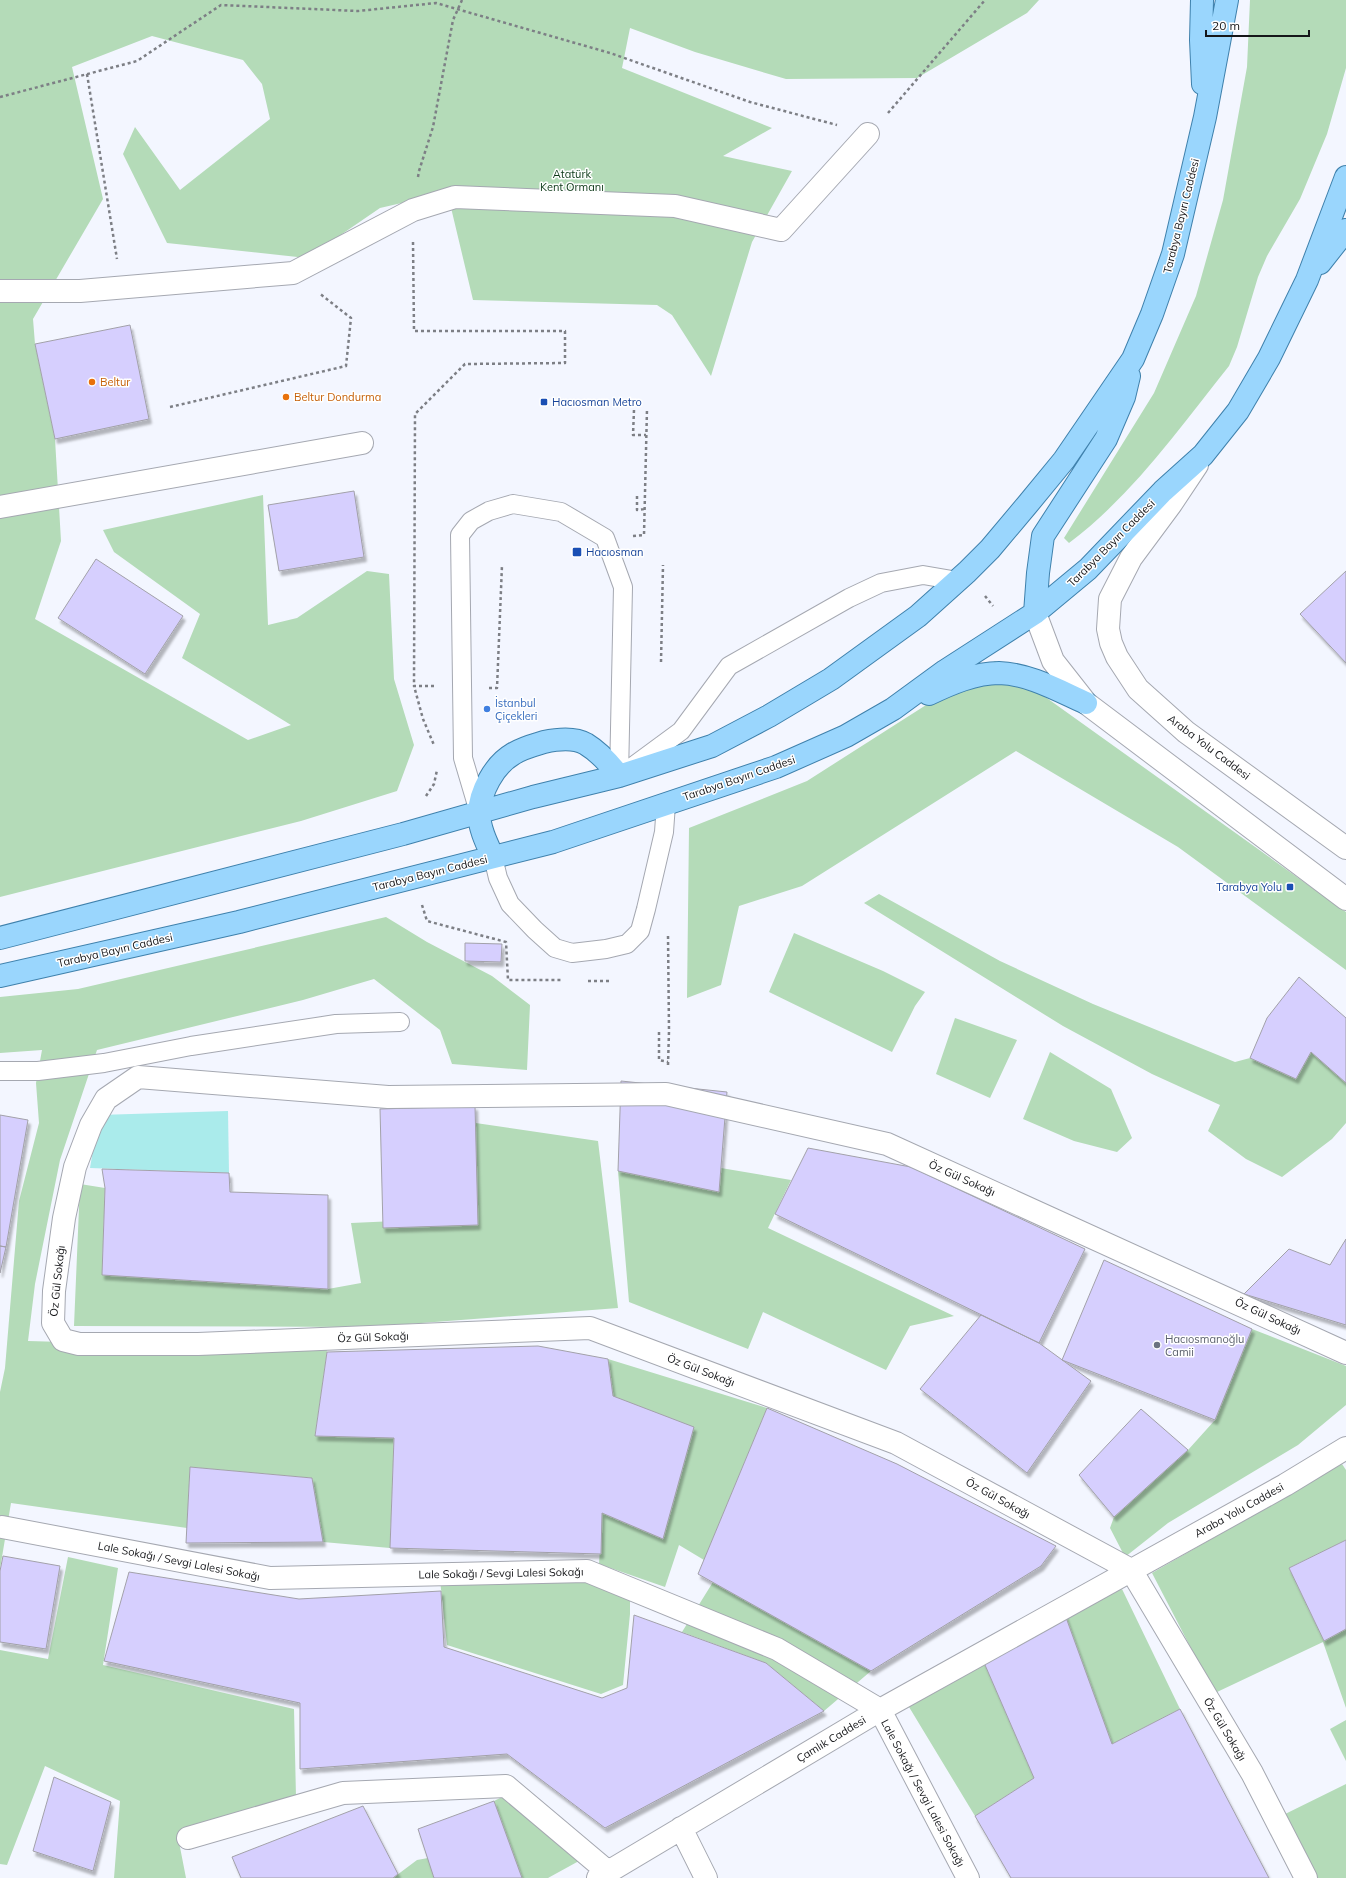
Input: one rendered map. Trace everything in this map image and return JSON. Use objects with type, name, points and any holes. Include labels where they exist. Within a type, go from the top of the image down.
[{"type":"main road","points":[[1202,0],[1201,40],[1205,117]]},
{"type":"main road","points":[[1205,117],[1227,0]]},
{"type":"main road","name":"Tarabya Bayırı Caddesi","points":[[0,938],[619,776],[712,746],[769,716],[831,679],[918,616],[958,581],[990,549],[1064,460],[1133,359],[1152,314],[1173,254],[1205,117]]},
{"type":"main road","name":"Tarabya Bayırı Caddesi","points":[[0,976],[239,922],[553,842],[776,767],[846,736],[892,709],[946,671],[1035,613],[1088,569],[1163,491],[1203,455],[1238,411],[1269,358],[1307,280],[1346,177]]},
{"type":"main road","points":[[1307,280],[1346,230]]},
{"type":"main road","points":[[1035,613],[1043,536],[1106,439],[1124,397],[1133,359]]},
{"type":"main road","points":[[892,709],[955,682],[999,673],[1025,677],[1086,703]]},
{"type":"main road","points":[[493,857],[482,829],[479,812],[485,786],[499,767],[512,754],[525,748],[554,740],[572,739],[586,744],[601,755],[619,776]]},
{"type":"street","points":[[0,291],[80,291],[294,273],[414,210],[456,197],[675,206],[781,230],[868,134]]},
{"type":"street","points":[[0,507],[362,443]]},
{"type":"street","name":"Araba Yolu Caddesi","points":[[1203,455],[1172,504],[1131,558],[1110,599],[1108,629],[1111,643],[1117,658],[1138,689],[1186,732],[1346,848]]},
{"type":"street","points":[[1035,613],[1053,661],[1086,703],[1346,899]]},
{"type":"street","name":"Öz Gül Sokağı","points":[[1306,1878],[1252,1773],[1131,1570],[896,1443],[590,1328],[198,1344],[78,1344],[63,1340],[53,1323],[54,1291],[64,1218],[74,1167],[91,1125],[106,1099],[138,1077],[388,1097],[666,1094],[887,1144],[1346,1353]]},
{"type":"street","name":"Araba Yolu Caddesi","points":[[1131,1570],[1285,1485],[1346,1448]]},
{"type":"street","name":"Lale Sokağı / Sevgi Lalesi Sokağı","points":[[2,1527],[270,1578],[587,1571],[777,1649],[880,1710],[968,1878]]},
{"type":"street","name":"Çamlık Caddesi","points":[[603,1875],[880,1710],[1131,1570]]},
{"type":"street","points":[[188,1838],[343,1793],[506,1786],[603,1875]]},
{"type":"street","points":[[681,1828],[706,1878]]},
{"type":"lane","points":[[479,812],[467,776],[464,758],[460,535],[471,521],[489,511],[513,504],[561,512],[605,538],[623,587],[619,776]]},
{"type":"lane","points":[[619,776],[681,732],[729,666],[849,598],[882,583],[923,576],[958,581]]},
{"type":"lane","points":[[493,857],[498,878],[510,904],[555,948],[572,952],[606,949],[627,944],[640,931],[664,832],[666,804]]},
{"type":"lane","points":[[0,1071],[38,1071],[104,1063],[191,1046],[336,1024],[400,1022]]},
{"type":"path","points":[[419,171],[433,127],[453,20],[462,0]]},
{"type":"path","points":[[0,97],[137,61],[221,5],[358,11],[436,3],[610,53],[750,102],[868,134],[985,0]]},
{"type":"path","points":[[87,74],[122,287]]},
{"type":"path","points":[[414,210],[414,331],[565,331],[565,363],[465,364],[415,414],[414,686]]},
{"type":"path","points":[[170,407],[346,366],[351,318],[294,273]]},
{"type":"path","points":[[634,410],[633,435],[646,435]]},
{"type":"path","points":[[605,538],[644,535],[647,410]]},
{"type":"path","points":[[637,496],[637,510],[645,509]]},
{"type":"path","points":[[499,661],[502,564]]},
{"type":"path","points":[[661,662],[663,566]]},
{"type":"path","points":[[666,1094],[670,1031],[668,928]]},
{"type":"path","points":[[659,1032],[659,1060],[668,1062]]},
{"type":"green space","name":"Atatürk Kent Ormanı","points":[[0,0],[1039,0],[1027,13],[917,78],[786,79],[695,52],[630,28],[622,68],[772,128],[723,156],[792,171],[752,242],[711,376],[672,315],[657,305],[473,300],[448,195],[432,196],[380,208],[307,258],[167,243],[123,154],[135,127],[180,190],[270,119],[262,84],[243,60],[152,36],[72,67],[103,199],[33,319],[35,344],[55,439],[61,541],[35,619],[248,740],[291,725],[182,658],[200,614],[114,552],[103,530],[263,495],[268,625],[297,618],[367,571],[389,574],[394,679],[414,745],[397,791],[301,821],[0,897]]},
{"type":"green space","points":[[1250,0],[1346,0],[1346,68],[1327,134],[1300,199],[1267,256],[1258,277],[1237,347],[1229,366],[1174,436],[1135,482],[1114,504],[1069,543],[1064,538],[1154,393],[1196,296],[1223,200],[1247,67]]},
{"type":"green space","points":[[995,661],[1346,912],[1346,970],[1178,847],[1016,751],[802,886],[739,906],[721,985],[687,998],[689,828],[807,781]]},
{"type":"green space","points":[[879,894],[1000,961],[1093,1004],[1235,1062],[1250,1058],[1296,1079],[1311,1052],[1346,1083],[1346,1123],[1332,1139],[1282,1177],[1246,1159],[1208,1131],[1220,1105],[1152,1074],[1063,1026],[864,903]]},
{"type":"green space","points":[[386,917],[427,942],[492,976],[530,1005],[527,1070],[452,1064],[440,1030],[374,979],[303,1000],[97,1050],[60,1160],[35,1284],[28,1341],[135,1344],[326,1339],[327,1352],[315,1436],[394,1438],[390,1548],[323,1542],[312,1478],[190,1467],[187,1528],[11,1503],[0,1569],[0,1392],[5,1368],[19,1201],[39,1123],[36,1083],[42,1050],[0,1053],[0,997],[78,989]]},
{"type":"green space","points":[[794,933],[883,971],[925,992],[915,1006],[892,1052],[769,992]]},
{"type":"green space","points":[[955,1018],[1017,1040],[990,1098],[936,1074]]},
{"type":"green space","points":[[1050,1052],[1111,1089],[1132,1138],[1117,1152],[1074,1141],[1023,1119]]},
{"type":"green space","points":[[462,1121],[598,1141],[618,1308],[369,1327],[74,1326],[80,1184],[105,1188],[102,1275],[328,1289],[361,1283],[351,1223],[462,1218]]},
{"type":"green space","points":[[721,1168],[791,1180],[768,1228],[954,1316],[910,1326],[886,1370],[763,1312],[748,1349],[629,1302],[618,1171],[719,1192]]},
{"type":"green space","points":[[1252,1329],[1346,1366],[1346,1405],[1298,1445],[1168,1523],[1125,1557],[1110,1528],[1114,1517],[1188,1450],[1215,1420]]},
{"type":"green space","points":[[608,1359],[767,1408],[704,1560],[679,1545],[665,1587],[599,1564],[602,1513],[663,1539],[613,1396]]},
{"type":"green space","points":[[1342,1464],[1346,1470],[1346,1540],[1289,1568],[1324,1641],[1346,1629],[1346,1708],[1323,1642],[1217,1692],[1194,1654],[1152,1573]]},
{"type":"green space","points":[[68,1557],[118,1568],[103,1665],[294,1709],[296,1797],[182,1828],[179,1842],[186,1878],[114,1878],[120,1801],[45,1766],[7,1865],[0,1864],[0,1650],[48,1659]]},
{"type":"green space","points":[[589,1576],[630,1596],[630,1614],[623,1685],[601,1694],[447,1645],[440,1580]]},
{"type":"green space","points":[[713,1582],[871,1671],[824,1711],[766,1663],[682,1632]]},
{"type":"green space","points":[[1122,1589],[1180,1709],[1112,1744],[1064,1612]]},
{"type":"green space","points":[[982,1658],[1034,1778],[975,1816],[906,1702]]},
{"type":"green space","points":[[1346,1720],[1346,1761],[1330,1729]]},
{"type":"green space","points":[[1346,1784],[1346,1878],[1310,1878],[1275,1819]]},
{"type":"green space","points":[[510,1793],[588,1856],[548,1878],[522,1878],[494,1801]]},
{"type":"green space","points":[[428,1858],[434,1878],[393,1878],[417,1860]]},
{"type":"water","points":[[228,1111],[229,1173],[90,1168],[99,1115]]},
{"type":"building","name":"Beltur","points":[[130,325],[149,419],[55,439],[35,344]]},
{"type":"building","points":[[354,491],[364,557],[279,571],[268,505]]},
{"type":"building","points":[[96,559],[183,616],[145,674],[58,618]]},
{"type":"building","points":[[1346,571],[1346,663],[1300,614]]},
{"type":"building","points":[[465,943],[502,944],[501,962],[465,961]]},
{"type":"building","points":[[1299,977],[1346,1018],[1346,1083],[1311,1052],[1296,1079],[1250,1058],[1267,1018]]},
{"type":"building","points":[[621,1081],[727,1092],[719,1192],[618,1171]]},
{"type":"building","points":[[475,1106],[478,1225],[383,1228],[380,1109]]},
{"type":"building","points":[[0,1115],[28,1120],[6,1247],[0,1246]]},
{"type":"building","points":[[808,1148],[911,1167],[1085,1249],[1039,1343],[775,1214]]},
{"type":"building","points":[[102,1169],[229,1173],[230,1192],[328,1195],[328,1289],[102,1275],[105,1188]]},
{"type":"building","points":[[1346,1239],[1346,1325],[1244,1294],[1289,1249],[1330,1265]]},
{"type":"building","points":[[0,1246],[6,1247],[0,1273]]},
{"type":"building","name":"Hacıosmanoğlu Camii","points":[[1104,1260],[1252,1329],[1215,1420],[1062,1360]]},
{"type":"building","points":[[981,1315],[1039,1343],[1091,1381],[1027,1473],[920,1389]]},
{"type":"building","points":[[538,1346],[608,1359],[613,1396],[694,1427],[663,1539],[602,1513],[601,1554],[390,1548],[394,1438],[315,1436],[327,1352]]},
{"type":"building","points":[[767,1408],[897,1464],[1056,1546],[1041,1566],[871,1671],[698,1574]]},
{"type":"building","points":[[1141,1409],[1188,1450],[1114,1517],[1079,1475]]},
{"type":"building","points":[[190,1467],[312,1478],[323,1542],[186,1543]]},
{"type":"building","points":[[1346,1540],[1346,1629],[1324,1641],[1289,1568]]},
{"type":"building","points":[[3,1556],[60,1566],[46,1649],[0,1642],[0,1571]]},
{"type":"building","points":[[129,1572],[299,1599],[441,1591],[444,1647],[602,1698],[627,1688],[634,1615],[766,1663],[824,1711],[605,1828],[507,1754],[300,1769],[300,1703],[104,1661]]},
{"type":"building","points":[[1064,1612],[1112,1744],[1180,1709],[1269,1878],[1011,1878],[975,1816],[1034,1778],[982,1658]]},
{"type":"building","points":[[54,1777],[111,1802],[93,1871],[33,1851]]},
{"type":"building","points":[[494,1801],[522,1878],[434,1878],[418,1829]]},
{"type":"building","points":[[363,1806],[398,1874],[393,1878],[241,1878],[232,1857]]},
{"type":"place","name":"Beltur","points":[[92,382]]},
{"type":"place","name":"Beltur Dondurma","points":[[286,397]]},
{"type":"place","name":"Hacıosman Metro","points":[[544,402]]},
{"type":"place","name":"Hacıosman","points":[[577,552]]},
{"type":"place","name":"İstanbul Çiçekleri","points":[[487,709]]},
{"type":"place","name":"Tarabya Yolu","points":[[1290,887]]},
{"type":"place","name":"Hacıosmanoğlu Camii","points":[[1157,1345]]}]
